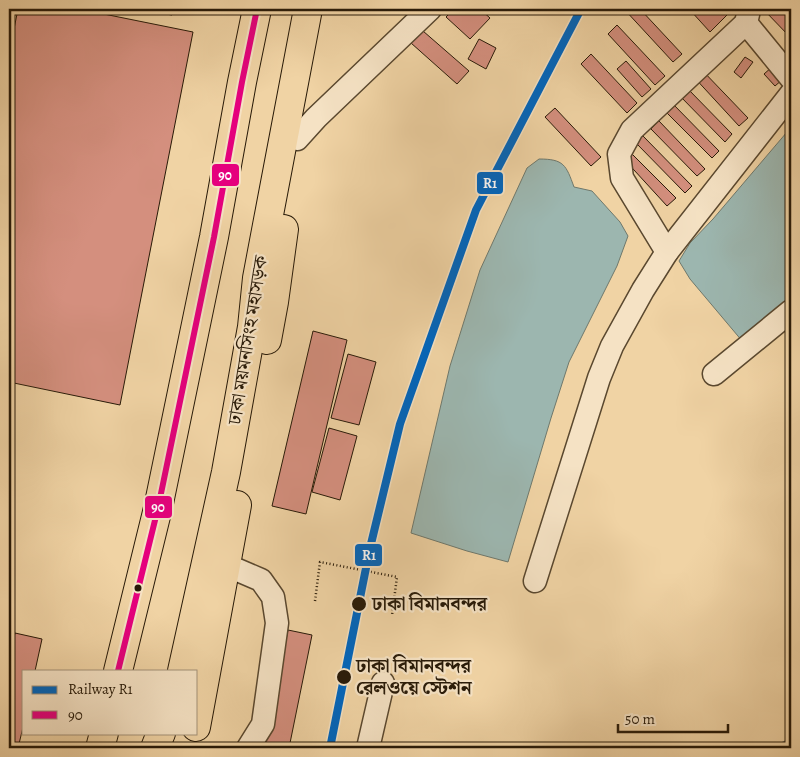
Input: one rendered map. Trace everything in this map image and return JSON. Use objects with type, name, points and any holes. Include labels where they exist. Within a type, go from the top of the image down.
[{"type":"highway","points":[[118,670],[158,508],[214,238],[257,9]]},
{"type":"highway","name":"ঢাকা ময়মনসিংহ মহাসড়ক","points":[[182,670],[226,472],[252,327],[257,278],[308,9]]},
{"type":"highway","points":[[198,716],[274,302],[297,138],[294,84]]},
{"type":"highway","points":[[100,748],[104,734]]},
{"type":"highway","points":[[155,748],[161,734]]},
{"type":"highway","points":[[192,748],[195,734]]},
{"type":"street","points":[[297,138],[430,9]]},
{"type":"street","points":[[667,252],[622,178],[619,154],[632,130],[748,16],[791,78]]},
{"type":"street","points":[[534,581],[599,378],[612,346],[643,290],[667,252],[791,94]]},
{"type":"street","points":[[714,374],[791,311]]},
{"type":"street","points":[[226,565],[261,580],[273,597],[277,623],[263,724],[248,748]]},
{"type":"street","points":[[368,748],[383,682]]},
{"type":"path","points":[[315,601],[320,562],[397,577],[392,615]]},
{"type":"water","points":[[791,129],[791,302],[743,342],[690,279],[679,261],[690,243]]},
{"type":"water","points":[[539,159],[554,160],[563,165],[569,173],[574,187],[592,191],[620,222],[628,236],[617,266],[569,362],[508,562],[411,533],[450,366],[480,270],[527,168]]},
{"type":"water","points":[[791,738],[791,748],[771,748]]},
{"type":"building","points":[[18,9],[79,9],[193,32],[120,405],[9,382],[9,54]]},
{"type":"building","points":[[136,9],[173,9],[172,15]]},
{"type":"building","points":[[454,9],[480,9],[490,18],[470,39],[446,17]]},
{"type":"building","points":[[501,9],[512,9],[508,14]]},
{"type":"building","points":[[624,9],[640,9],[682,54],[673,62]]},
{"type":"building","points":[[691,9],[733,9],[710,32]]},
{"type":"building","points":[[763,9],[782,9],[791,18],[791,38]]},
{"type":"building","points":[[617,25],[665,76],[655,85],[608,34]]},
{"type":"building","points":[[423,31],[469,71],[457,84],[411,43]]},
{"type":"building","points":[[479,39],[496,48],[486,69],[468,59]]},
{"type":"building","points":[[591,54],[637,103],[627,113],[581,64]]},
{"type":"building","points":[[745,57],[753,62],[741,78],[734,72]]},
{"type":"building","points":[[626,61],[651,89],[642,97],[617,69]]},
{"type":"building","points":[[772,67],[783,79],[775,86],[764,74]]},
{"type":"building","points":[[700,68],[748,118],[739,126],[692,75]]},
{"type":"building","points":[[687,88],[732,134],[725,142],[679,95]]},
{"type":"building","points":[[672,103],[719,151],[712,158],[664,110]]},
{"type":"building","points":[[555,108],[601,157],[591,166],[545,117]]},
{"type":"building","points":[[659,121],[705,169],[697,176],[651,129]]},
{"type":"building","points":[[643,136],[692,186],[685,193],[636,143]]},
{"type":"building","points":[[630,152],[676,198],[667,206],[623,158]]},
{"type":"building","points":[[313,331],[347,340],[306,514],[272,506]]},
{"type":"building","points":[[348,354],[376,362],[359,425],[331,418]]},
{"type":"building","points":[[329,428],[357,436],[340,500],[312,492]]},
{"type":"building","points":[[288,630],[312,635],[289,748],[264,748]]},
{"type":"building","points":[[15,633],[42,639],[35,670],[22,670],[22,731],[18,748],[9,748],[9,651],[11,652]]},
{"type":"rail line","name":"R1","points":[[330,748],[370,548],[400,424],[476,210],[581,9]]},
{"type":"transit line","name":"90","points":[[118,670],[158,508],[214,237],[257,9]]},
{"type":"place","name":"ঢাকা বিমানবন্দর","points":[[359,604]]},
{"type":"place","name":"ঢাকা বিমানবন্দর রেলওয়ে স্টেশন","points":[[344,677]]}]
